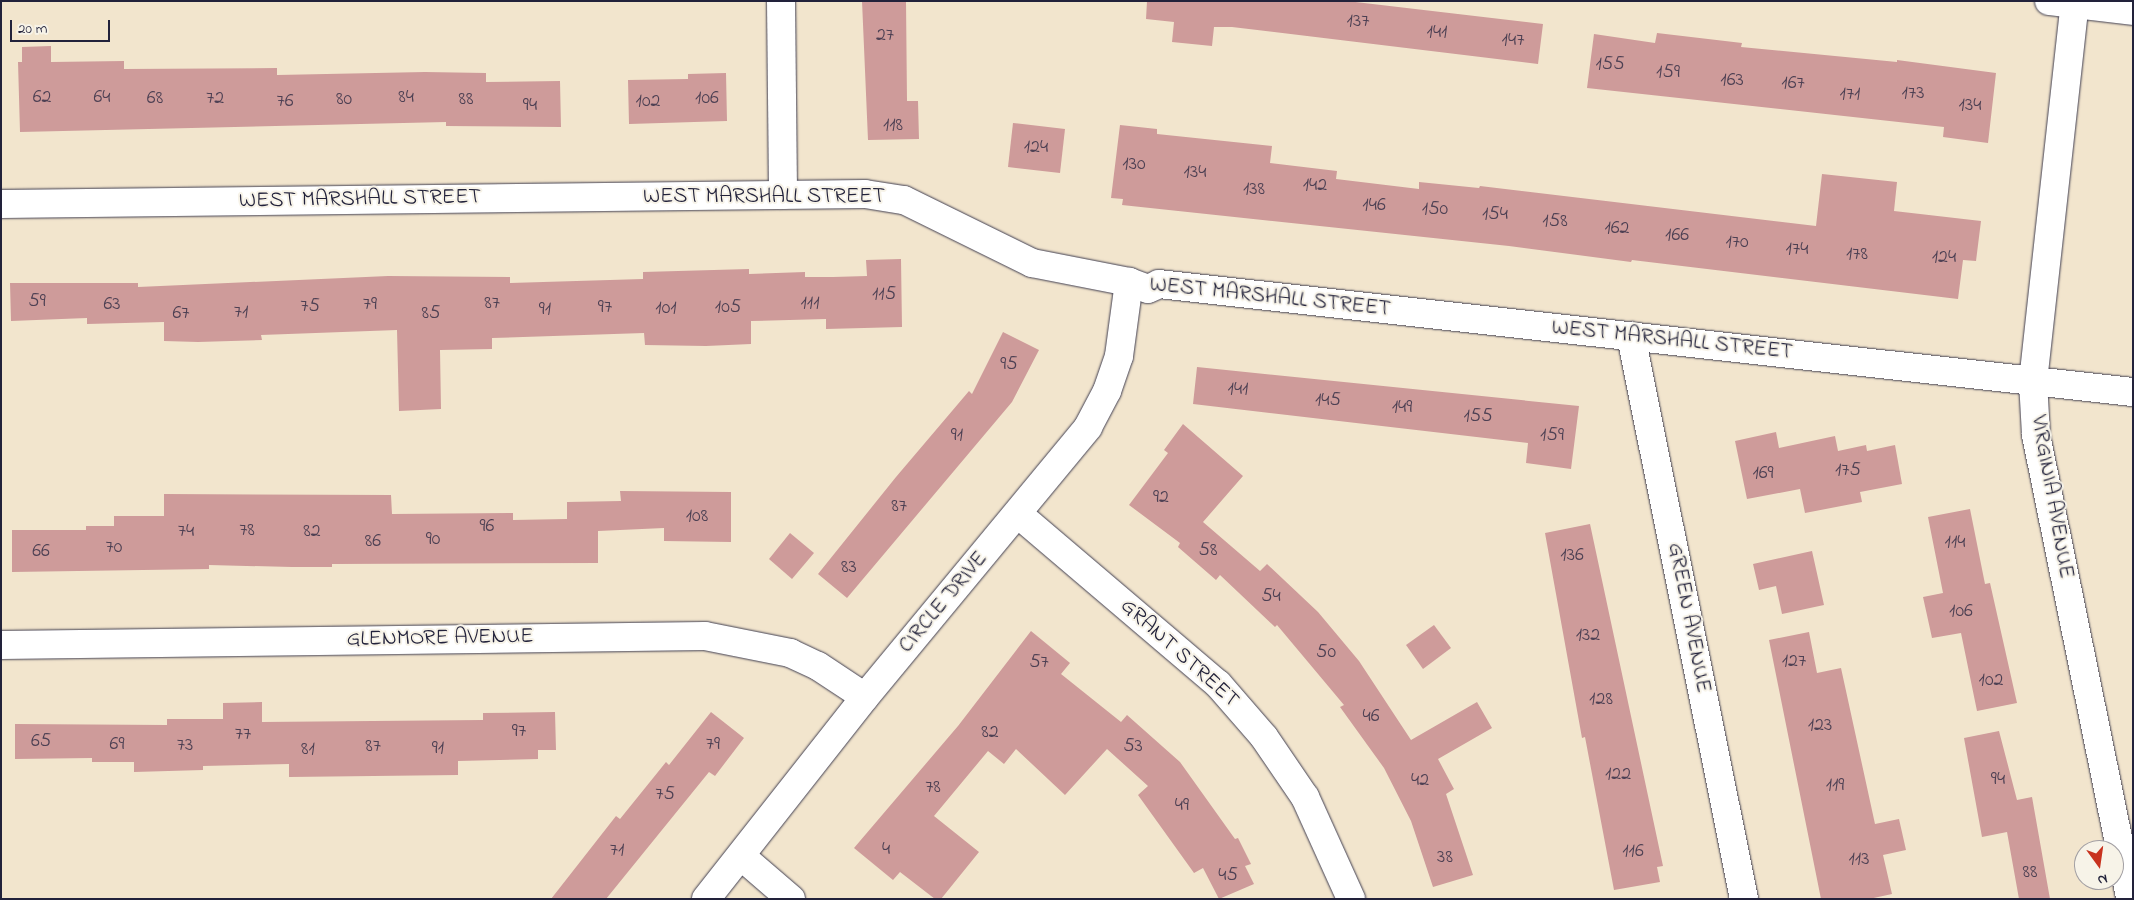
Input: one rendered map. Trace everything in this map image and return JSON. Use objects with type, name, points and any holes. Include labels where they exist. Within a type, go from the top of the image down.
[{"type":"street","points":[[781,1],[782,195]]},
{"type":"street","points":[[2067,2],[2133,11]]},
{"type":"street","name":"VIRGINIA AVENUE","points":[[2067,2],[2033,381],[2036,435],[2130,899]]},
{"type":"street","name":"WEST MARSHALL STREET","points":[[1,204],[865,194],[904,200],[1032,262],[1129,282],[1148,289],[1159,284],[2133,392]]},
{"type":"street","name":"CIRCLE DRIVE","points":[[706,899],[865,697],[1088,427],[1107,391],[1119,356],[1129,282]]},
{"type":"street","name":"GREEN AVENUE","points":[[1631,336],[1744,899]]},
{"type":"street","name":"GRANT STREET","points":[[1018,514],[1218,684],[1264,737],[1305,797],[1351,899]]},
{"type":"street","name":"GLENMORE AVENUE","points":[[1,644],[705,636],[790,653],[818,666],[865,697]]},
{"type":"street","points":[[740,856],[791,899]]},
{"type":"building","points":[[862,1],[906,1],[907,101],[918,101],[919,139],[868,140]]},
{"type":"building","points":[[1147,1],[1347,1],[1543,24],[1538,64],[1232,27],[1214,27],[1212,46],[1172,42],[1174,22],[1146,19]]},
{"type":"building","points":[[1657,33],[1742,43],[1741,47],[1897,62],[1897,60],[1996,73],[1988,143],[1943,137],[1944,127],[1587,88],[1594,34],[1655,43]]},
{"type":"building","points":[[51,46],[51,62],[124,61],[124,69],[277,68],[277,75],[425,72],[486,73],[486,82],[560,81],[561,127],[446,126],[446,122],[20,132],[18,62],[22,62],[22,47]]},
{"type":"building","points":[[726,73],[727,121],[629,124],[628,80],[688,79],[688,74]]},
{"type":"building","points":[[1013,123],[1065,129],[1060,173],[1008,167]]},
{"type":"building","points":[[1120,125],[1157,129],[1157,134],[1272,146],[1270,163],[1337,171],[1336,179],[1419,189],[1419,182],[1479,188],[1480,186],[1816,226],[1822,174],[1897,182],[1894,211],[1981,221],[1976,261],[1963,260],[1958,299],[1632,260],[1631,262],[1509,246],[1122,205],[1123,199],[1111,198]]},
{"type":"building","points":[[901,259],[902,327],[826,329],[826,319],[751,321],[751,344],[706,346],[645,345],[644,333],[492,338],[492,349],[440,350],[441,409],[399,411],[397,330],[261,335],[262,340],[198,342],[164,341],[164,322],[87,324],[87,318],[11,321],[10,283],[138,283],[138,287],[388,276],[510,277],[510,283],[643,279],[643,272],[749,269],[749,274],[805,272],[805,277],[833,277],[867,276],[866,260]]},
{"type":"building","points":[[1003,332],[1039,350],[1012,402],[847,598],[818,574],[896,477],[969,391],[972,394]]},
{"type":"building","points":[[1197,367],[1579,406],[1571,469],[1526,463],[1528,443],[1193,404]]},
{"type":"building","points":[[1183,424],[1243,476],[1203,522],[1260,571],[1267,564],[1318,612],[1359,661],[1411,740],[1477,702],[1492,728],[1438,759],[1454,789],[1446,794],[1473,875],[1433,887],[1411,821],[1384,768],[1340,707],[1344,705],[1277,625],[1275,627],[1220,575],[1216,580],[1178,547],[1180,543],[1129,505],[1168,453],[1164,450]]},
{"type":"building","points":[[1776,432],[1779,448],[1835,436],[1838,451],[1866,445],[1867,451],[1895,445],[1902,484],[1860,492],[1862,502],[1805,513],[1800,489],[1747,499],[1735,441]]},
{"type":"building","points":[[620,491],[731,492],[731,542],[664,541],[664,528],[598,531],[598,563],[332,564],[332,567],[209,565],[209,569],[12,572],[12,530],[86,530],[86,526],[114,526],[114,516],[164,516],[164,494],[391,495],[392,514],[513,513],[513,520],[567,519],[567,502],[621,501]]},
{"type":"building","points":[[1970,509],[1985,584],[1990,583],[2017,703],[1977,711],[1961,633],[1932,638],[1923,597],[1943,593],[1928,517]]},
{"type":"building","points":[[1590,524],[1663,866],[1657,867],[1660,882],[1614,890],[1585,737],[1582,738],[1545,533]]},
{"type":"building","points":[[790,533],[814,553],[792,579],[769,559]]},
{"type":"building","points":[[1812,551],[1824,605],[1782,614],[1776,586],[1759,590],[1753,564]]},
{"type":"building","points":[[1434,625],[1451,648],[1423,669],[1406,645]]},
{"type":"building","points":[[1031,631],[1070,663],[1061,674],[1121,722],[1127,715],[1180,762],[1235,839],[1238,838],[1251,864],[1245,866],[1254,884],[1219,899],[1203,868],[1194,873],[1138,795],[1148,786],[1107,749],[1065,795],[1016,749],[1004,764],[988,751],[934,816],[979,852],[941,899],[935,899],[900,872],[893,880],[854,848],[958,726]]},
{"type":"building","points":[[1809,632],[1817,673],[1841,668],[1875,824],[1899,819],[1906,850],[1883,855],[1892,894],[1869,899],[1821,899],[1769,640]]},
{"type":"building","points":[[262,702],[262,722],[483,720],[483,713],[555,712],[556,750],[538,750],[538,759],[458,761],[458,775],[289,777],[289,764],[203,766],[203,770],[134,772],[134,762],[92,762],[92,758],[15,759],[15,724],[167,725],[167,719],[223,719],[223,703]]},
{"type":"building","points":[[711,712],[744,738],[715,776],[709,772],[606,899],[551,899],[616,816],[620,819],[666,762],[669,765]]},
{"type":"building","points":[[1999,731],[2017,800],[2032,797],[2050,899],[2019,899],[2007,832],[1982,837],[1964,738]]}]
